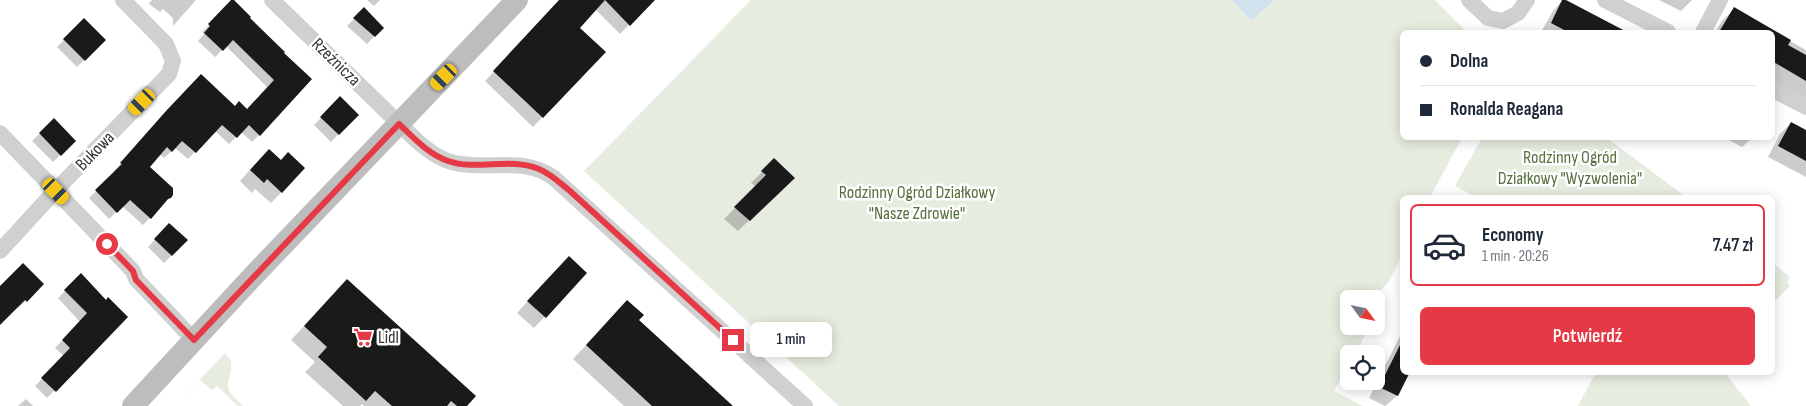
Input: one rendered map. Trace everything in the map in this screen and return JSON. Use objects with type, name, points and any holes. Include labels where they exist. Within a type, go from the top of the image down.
[{"type":"main road","points":[[133,406],[517,0]]},
{"type":"street","name":"Bukowa","points":[[0,251],[169,74],[173,61],[166,44],[123,0]]},
{"type":"street","name":"Rzeźnicza","points":[[272,0],[428,150],[450,162],[470,165],[524,165],[548,174],[577,197],[804,406]]},
{"type":"street","points":[[1469,0],[1491,19],[1504,21],[1518,13],[1527,0]]},
{"type":"street","points":[[1605,0],[1664,30]]},
{"type":"street","points":[[1704,30],[1720,0]]},
{"type":"street","points":[[1775,91],[1806,107]]},
{"type":"street","points":[[0,133],[133,271],[136,280],[194,340]]},
{"type":"green space","name":"Rodzinny Ogród Działkowy \"Nasze Zdrowie\"","points":[[751,0],[1435,0],[1465,30],[1400,30],[1400,140],[1461,140],[1431,195],[1400,195],[1400,259],[1388,283],[1381,290],[1340,290],[1340,335],[1365,335],[1360,345],[1340,345],[1340,381],[1334,391],[1363,406],[839,406],[584,171]]},
{"type":"green space","name":"Rodzinny Ogród Działkowy \"Wyzwolenia\"","points":[[1481,140],[1610,140],[1683,195],[1472,195],[1455,186]]},
{"type":"green space","points":[[1775,265],[1790,277],[1787,282],[1790,286],[1775,301]]},
{"type":"green space","points":[[225,353],[231,361],[228,389],[243,406],[238,406],[217,386],[212,390],[200,380],[175,406]]},
{"type":"green space","points":[[1594,375],[1727,375],[1751,406],[1578,406]]},
{"type":"water","points":[[1232,0],[1274,0],[1252,20]]},
{"type":"building","points":[[231,0],[234,0],[284,53],[312,79],[260,136],[249,125],[237,138],[222,125],[196,153],[182,141],[172,152],[167,147],[150,167],[173,188],[171,198],[151,219],[130,200],[117,213],[95,190],[122,164],[120,163],[201,74],[235,106],[239,101],[247,109],[274,80],[233,40],[223,51],[204,33],[210,26],[208,24]]},
{"type":"building","points":[[559,0],[605,0],[580,28],[606,52],[543,118],[493,71]]},
{"type":"building","points":[[605,0],[655,0],[630,26]]},
{"type":"building","points":[[1562,0],[1566,0],[1623,30],[1564,30],[1551,23]]},
{"type":"building","points":[[364,7],[384,28],[375,37],[353,18]]},
{"type":"building","points":[[1734,7],[1774,30],[1720,30]]},
{"type":"building","points":[[84,18],[106,40],[85,61],[63,39]]},
{"type":"building","points":[[1775,31],[1791,40],[1788,45],[1806,55],[1806,81],[1775,63]]},
{"type":"building","points":[[340,96],[359,115],[339,135],[320,117]]},
{"type":"building","points":[[54,118],[76,141],[61,156],[39,133]]},
{"type":"building","points":[[1791,122],[1806,130],[1806,161],[1778,146]]},
{"type":"building","points":[[269,149],[281,160],[288,152],[305,168],[282,193],[267,179],[264,183],[250,170]]},
{"type":"building","points":[[774,158],[795,178],[750,221],[734,207],[766,175],[761,171]]},
{"type":"building","points":[[169,223],[188,240],[172,256],[154,239]]},
{"type":"building","points":[[569,256],[587,273],[546,318],[527,301]]},
{"type":"building","points":[[23,263],[44,284],[27,302],[25,300],[0,325],[0,286]]},
{"type":"building","points":[[81,273],[106,300],[108,297],[128,317],[56,392],[41,378],[70,348],[62,340],[87,313],[64,290]]},
{"type":"building","name":"Lidl","points":[[347,279],[476,396],[467,406],[457,406],[451,401],[447,406],[392,406],[375,391],[366,401],[318,357],[327,347],[304,326]]},
{"type":"building","points":[[627,300],[644,315],[639,320],[733,406],[652,406],[586,345]]},
{"type":"building","points":[[1400,345],[1400,375],[1408,375],[1398,396],[1385,390],[1385,375]]},
{"type":"place","name":"Lidl","points":[[363,337]]},
{"type":"route","points":[[107,244],[133,271],[136,280],[194,340],[399,124],[428,150],[450,162],[470,165],[524,165],[548,174],[570,191],[733,340]]}]
